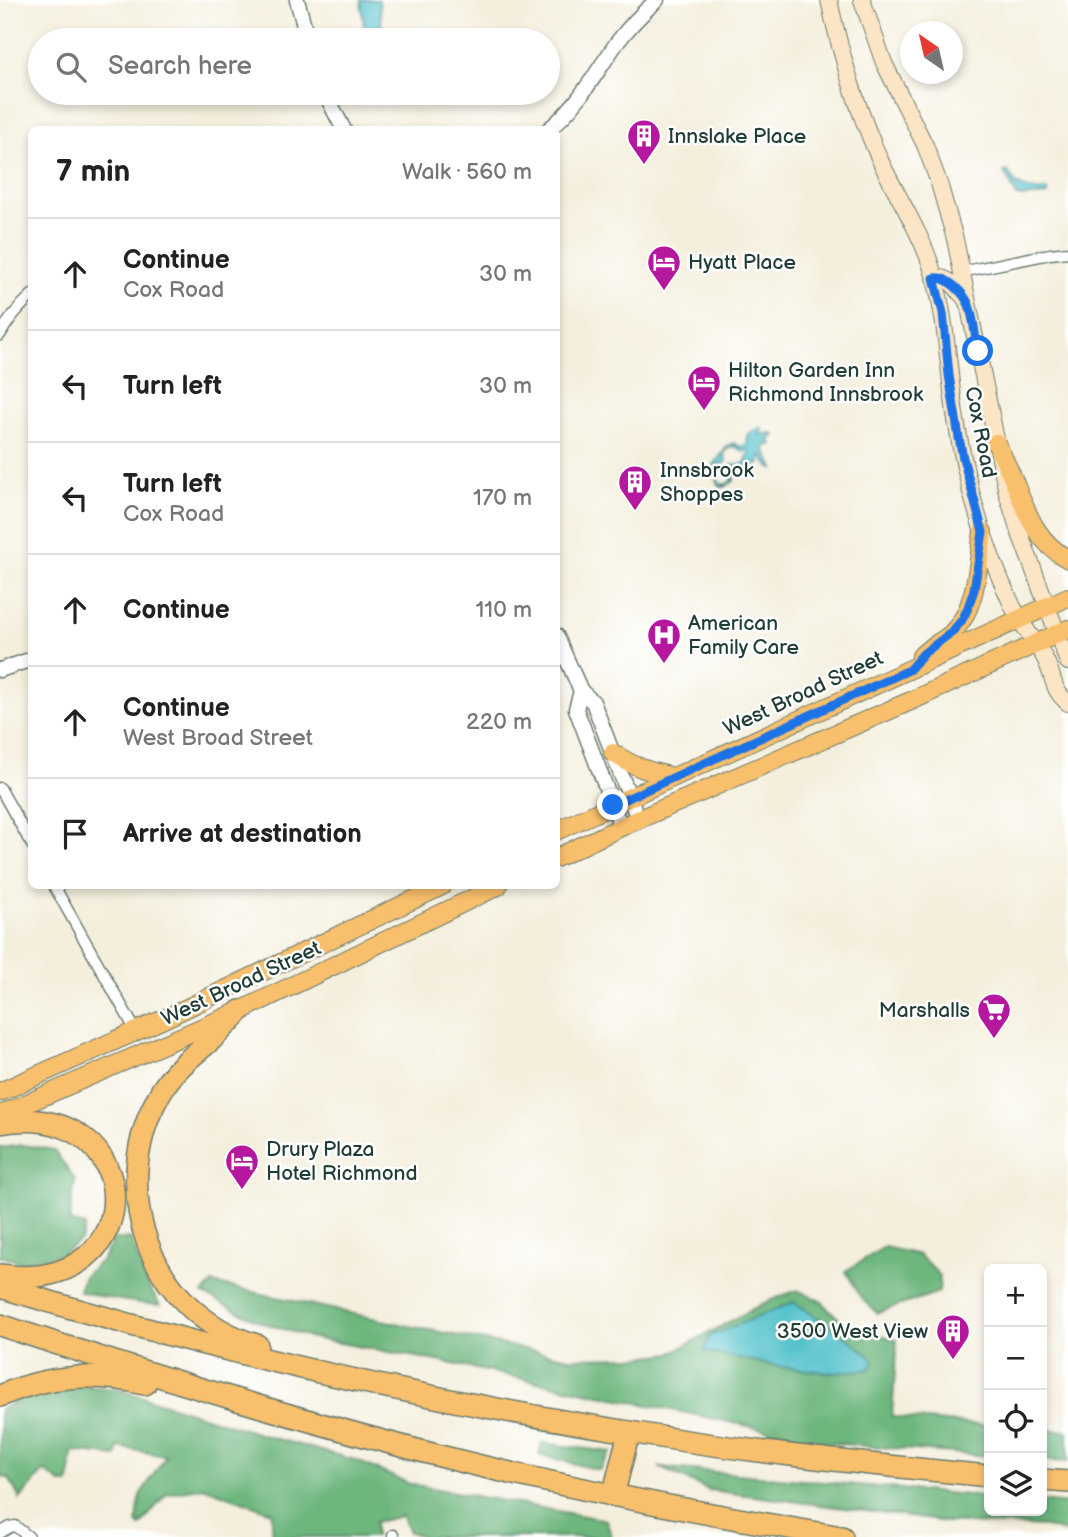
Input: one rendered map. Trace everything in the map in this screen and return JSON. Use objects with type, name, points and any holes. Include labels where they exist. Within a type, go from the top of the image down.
[{"type":"highway","points":[[240,1011],[178,1069],[163,1089],[148,1117],[140,1145],[136,1191],[145,1237],[153,1258],[168,1283],[191,1309],[220,1330],[243,1341],[306,1358],[388,1387]]},
{"type":"highway","points":[[0,1123],[42,1122],[63,1126],[82,1136],[103,1158],[111,1177],[114,1201],[106,1234],[92,1253],[81,1261],[50,1274],[0,1275]]},
{"type":"highway","points":[[0,1287],[281,1363],[495,1409],[629,1432],[825,1460],[984,1476]]},
{"type":"highway","points":[[0,1325],[274,1411],[467,1462],[613,1496],[842,1537]]},
{"type":"highway","points":[[0,1396],[56,1380],[105,1377],[140,1383],[217,1406],[274,1411]]},
{"type":"highway","points":[[613,1496],[629,1432]]},
{"type":"highway","points":[[1047,1480],[1068,1482]]},
{"type":"main road","name":"Cox Road","points":[[829,0],[845,67],[861,115],[928,258],[934,278],[943,313],[959,438],[983,532],[1013,606],[1046,662],[1058,694],[1068,703]]},
{"type":"main road","name":"Cox Road","points":[[862,0],[878,49],[925,145],[939,183],[955,239],[1012,510],[1048,606],[1063,632],[1068,662]]},
{"type":"main road","points":[[928,258],[954,273],[961,272]]},
{"type":"main road","points":[[934,278],[943,277],[948,280],[968,303]]},
{"type":"main road","points":[[996,443],[1039,535],[1057,554],[1068,559]]},
{"type":"main road","points":[[909,670],[962,620],[974,590],[983,532]]},
{"type":"main road","name":"West Broad Street","points":[[560,829],[1068,597]]},
{"type":"main road","points":[[560,856],[1063,632]]},
{"type":"main road","points":[[613,753],[643,770],[674,777]]},
{"type":"main road","name":"West Broad Street","points":[[0,1092],[233,986],[436,889]]},
{"type":"main road","name":"West Broad Street","points":[[0,1115],[240,1011],[492,889]]},
{"type":"street","points":[[297,0],[305,28]]},
{"type":"street","points":[[552,126],[573,106],[618,43],[657,0]]},
{"type":"street","points":[[331,105],[342,126]]},
{"type":"street","points":[[961,272],[1068,252]]},
{"type":"street","points":[[0,335],[28,299]]},
{"type":"street","points":[[560,644],[581,691],[593,702],[613,753],[621,801],[621,827]]},
{"type":"street","points":[[0,670],[28,660]]},
{"type":"street","points":[[581,691],[576,709],[621,801],[639,819]]},
{"type":"street","points":[[0,788],[28,838]]},
{"type":"street","points":[[56,889],[136,1031]]},
{"type":"street","points":[[0,1534],[15,1526],[29,1537]]},
{"type":"green space","points":[[23,1145],[54,1150],[75,1180],[69,1222],[85,1226],[81,1240],[60,1255],[20,1262],[0,1256],[0,1148]]},
{"type":"green space","points":[[114,1239],[131,1239],[146,1282],[160,1305],[79,1291],[84,1276],[102,1260]]},
{"type":"green space","points":[[884,1247],[919,1255],[940,1276],[939,1292],[877,1313],[861,1298],[846,1271]]},
{"type":"green space","points":[[212,1283],[570,1358],[641,1357],[672,1353],[764,1303],[797,1290],[821,1301],[844,1324],[897,1340],[892,1417],[984,1426],[984,1456],[829,1443],[438,1361],[313,1338],[260,1322],[203,1294]],"holes":[[[794,1302],[854,1343],[835,1373],[782,1367],[704,1350]]]},
{"type":"green space","points":[[89,1386],[121,1390],[259,1434],[355,1460],[410,1484],[606,1520],[612,1537],[425,1537],[409,1532],[402,1516],[375,1522],[375,1537],[276,1537],[272,1532],[272,1512],[203,1487],[166,1494],[140,1526],[137,1522],[140,1495],[166,1456],[118,1447],[117,1456],[72,1451],[69,1483],[61,1483],[44,1471],[20,1499],[9,1478],[0,1477],[0,1409],[54,1388]]},
{"type":"green space","points":[[1047,1430],[1068,1431],[1068,1462],[1047,1460]]},
{"type":"green space","points":[[542,1443],[611,1452],[599,1470],[539,1455]]},
{"type":"green space","points":[[659,1467],[984,1497],[984,1516],[1047,1516],[1047,1502],[1068,1504],[1068,1533],[1046,1527],[946,1522],[709,1490]]},
{"type":"water","points":[[361,0],[379,0],[382,28],[364,27]]},
{"type":"water","points":[[1008,171],[1019,185],[1028,189],[1047,190],[1048,195],[1017,196],[1004,172]]},
{"type":"water","points":[[762,428],[760,435],[775,435],[769,440],[772,444],[764,447],[774,469],[769,467],[761,455],[759,465],[736,471],[734,481],[720,487],[717,480],[723,485],[731,482],[731,465],[745,463],[750,452],[744,452],[734,446],[728,449],[724,454],[724,464],[718,465],[712,476],[710,473],[718,459],[728,445],[746,445],[747,436]]},
{"type":"water","points":[[794,1302],[874,1360],[870,1369],[835,1373],[782,1367],[704,1351],[710,1336]]},
{"type":"place","name":"Innslake Place","points":[[644,166]]},
{"type":"place","name":"Hyatt Place","points":[[664,292]]},
{"type":"place","name":"Hilton Garden Inn Richmond Innsbrook","points":[[704,412]]},
{"type":"place","name":"Innsbrook Shoppes","points":[[635,512]]},
{"type":"place","name":"American Family Care","points":[[664,665]]},
{"type":"place","name":"Marshalls","points":[[994,1040]]},
{"type":"place","name":"Drury Plaza Hotel Richmond","points":[[242,1191]]},
{"type":"place","name":"3500 West View","points":[[953,1361]]},
{"type":"route","points":[[613,805],[909,670],[924,653],[946,638],[962,620],[974,590],[983,532],[959,438],[943,313],[934,278],[943,277],[948,280],[968,303],[978,351]]}]
